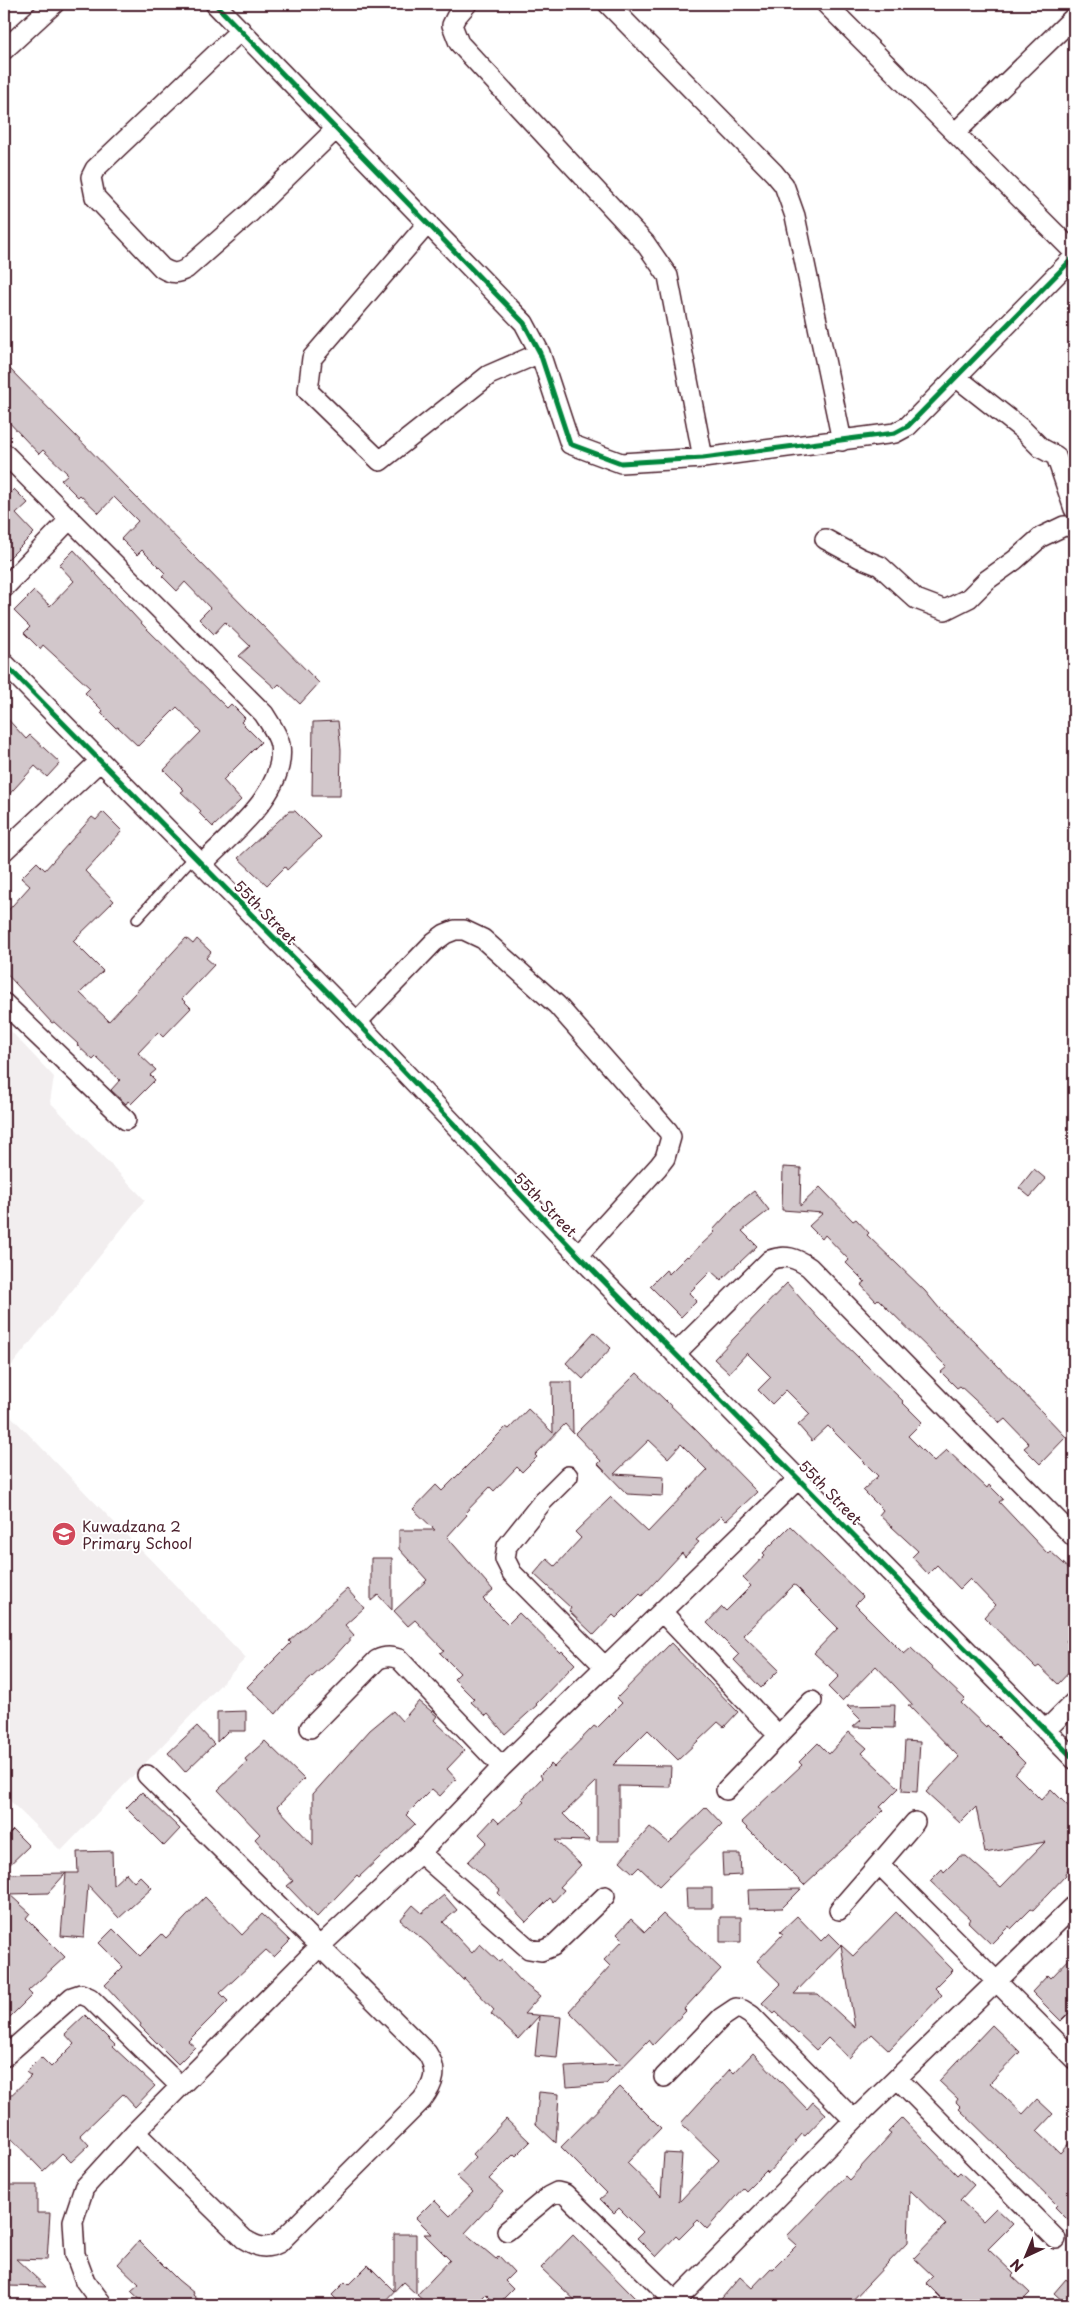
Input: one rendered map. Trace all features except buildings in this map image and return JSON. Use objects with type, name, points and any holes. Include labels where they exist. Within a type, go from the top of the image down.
[{"type":"street","points":[[4,50],[54,4]]},
{"type":"street","points":[[215,4],[524,322],[540,353],[570,444],[622,463],[703,458],[895,433],[908,426],[1074,256]]},
{"type":"street","points":[[467,4],[452,25],[459,42],[646,243],[668,276],[703,458]]},
{"type":"street","points":[[608,4],[774,172],[784,185],[796,216],[842,441]]},
{"type":"street","points":[[826,4],[1074,252]]},
{"type":"street","points":[[1064,4],[1074,13]]},
{"type":"street","points":[[956,132],[1074,17]]},
{"type":"street","points":[[241,30],[95,169],[91,177],[95,196],[162,268],[170,273],[178,273],[186,269],[251,212],[336,128]]},
{"type":"street","points":[[428,223],[312,358],[308,392],[380,460],[488,375],[540,353]]},
{"type":"street","points":[[956,376],[1041,448],[1056,456],[1074,509]]},
{"type":"street","points":[[4,454],[264,714],[276,733],[280,755],[276,774],[268,792],[260,804],[198,860]]},
{"type":"street","points":[[4,588],[70,518]]},
{"type":"street","points":[[825,539],[860,558],[880,566],[916,598],[945,610],[969,598],[987,580],[1015,560],[1041,537],[1064,526],[1074,527]]},
{"type":"street","name":"55th Street","points":[[4,663],[356,1022],[578,1255],[1074,1759]]},
{"type":"street","points":[[4,851],[100,761]]},
{"type":"street","points":[[356,1022],[434,942],[455,930],[464,930],[483,939],[557,1005],[668,1130],[671,1137],[665,1158],[658,1167],[578,1255]]},
{"type":"street","points":[[4,1003],[126,1120]]},
{"type":"street","points":[[675,1354],[770,1260],[779,1256],[790,1257],[800,1261],[809,1267],[1074,1536]]},
{"type":"street","points":[[568,1476],[543,1501],[507,1546],[505,1560],[512,1573],[605,1667]]},
{"type":"street","points":[[103,2305],[85,2282],[75,2254],[73,2221],[84,2188],[135,2132],[320,1946],[420,1853],[502,1767],[799,1478]]},
{"type":"street","points":[[662,1612],[777,1734]]},
{"type":"street","points":[[310,1728],[377,1660],[384,1656],[391,1657],[399,1659],[502,1767]]},
{"type":"street","points":[[726,1790],[777,1734],[812,1701]]},
{"type":"street","points":[[1046,1730],[1074,1702]]},
{"type":"street","points":[[135,2132],[244,2238],[263,2248],[271,2247],[279,2242],[422,2100],[434,2080],[434,2069],[427,2053],[147,1775]]},
{"type":"street","points":[[839,1910],[915,1822]]},
{"type":"street","points":[[420,1853],[529,1949],[541,1950],[553,1946],[604,1896]]},
{"type":"street","points":[[879,1864],[1074,2059]]},
{"type":"street","points":[[507,2231],[549,2196],[557,2192],[565,2194],[573,2199],[674,2304],[854,2120],[1074,1906]]},
{"type":"street","points":[[7,2048],[72,1998],[81,1994],[86,1995],[180,2086]]},
{"type":"street","points":[[664,2077],[721,2018],[736,2008],[751,2015],[854,2120]]},
{"type":"street","points":[[897,2078],[1056,2239]]},
{"type":"lane","points":[[137,918],[198,860]]},
{"type":"shaded area","points":[[4,1024],[54,1077],[50,1102],[145,1200],[4,1375]]},
{"type":"shaded area","name":"Kuwadzana 2 Primary School","points":[[4,1409],[246,1658],[61,1851],[4,1795]]},
{"type":"cycle path","points":[[215,4],[524,323],[540,353],[570,444],[621,463],[703,458],[895,433],[908,426],[1074,257]]},
{"type":"cycle path","points":[[4,663],[357,1022],[578,1255],[1074,1759]]},
{"type":"place","name":"Kuwadzana 2 Primary School","points":[[64,1534]]}]
